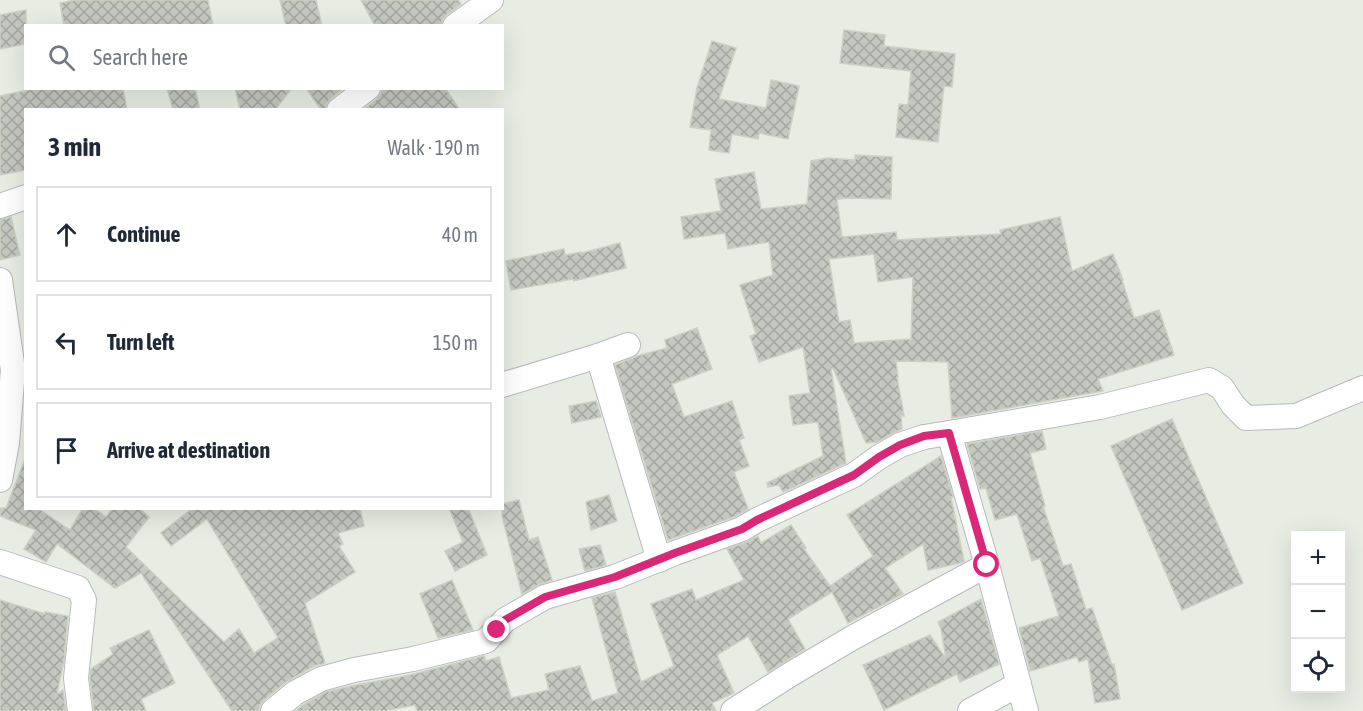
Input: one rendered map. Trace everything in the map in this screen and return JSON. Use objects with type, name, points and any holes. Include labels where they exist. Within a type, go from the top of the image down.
[{"type":"street","points":[[458,24],[491,0]]},
{"type":"street","points":[[342,108],[365,90]]},
{"type":"street","points":[[0,206],[24,198]]},
{"type":"street","points":[[0,280],[13,370],[7,443],[0,480]]},
{"type":"street","points":[[504,384],[628,345]]},
{"type":"street","points":[[598,356],[659,560]]},
{"type":"street","points":[[273,711],[295,693],[321,679],[486,640],[505,620],[545,597],[615,577],[742,529],[854,475],[900,445],[924,436],[1100,407],[1209,380],[1222,388],[1233,405],[1246,418],[1296,416],[1363,388]]},
{"type":"street","points":[[949,433],[1026,711]]},
{"type":"street","points":[[0,562],[78,588],[84,600],[76,678],[80,711]]},
{"type":"street","points":[[734,711],[852,638],[987,565]]},
{"type":"street","points":[[970,711],[1019,684]]},
{"type":"building","points":[[75,0],[208,0],[213,24],[64,24],[60,3]]},
{"type":"building","points":[[280,0],[316,0],[322,24],[286,24]]},
{"type":"building","points":[[361,0],[458,0],[461,4],[446,15],[441,24],[374,24]]},
{"type":"building","points":[[26,10],[24,44],[0,49],[0,15]]},
{"type":"building","points":[[844,30],[885,35],[884,46],[955,54],[952,87],[944,86],[938,142],[896,137],[899,104],[908,105],[911,71],[840,63]]},
{"type":"building","points":[[712,41],[736,48],[719,99],[766,108],[771,80],[799,86],[788,139],[759,133],[758,139],[732,134],[729,153],[709,150],[711,130],[690,127],[697,88]]},
{"type":"building","points":[[27,90],[123,90],[127,108],[24,108],[24,170],[0,175],[0,96]]},
{"type":"building","points":[[168,90],[195,90],[200,108],[172,108]]},
{"type":"building","points":[[235,90],[290,90],[277,108],[240,108]]},
{"type":"building","points":[[307,90],[341,90],[330,99],[325,108],[320,108]]},
{"type":"building","points":[[382,90],[446,90],[459,108],[366,108],[381,94]]},
{"type":"building","points":[[855,155],[892,157],[891,199],[837,199],[842,237],[896,232],[897,240],[1001,234],[1000,230],[1060,217],[1072,271],[1113,254],[1134,318],[1159,310],[1174,355],[1098,379],[1103,391],[952,418],[948,362],[896,361],[904,416],[901,416],[902,429],[877,442],[866,443],[833,368],[831,369],[846,463],[783,492],[779,485],[768,487],[767,483],[823,456],[818,422],[793,425],[789,396],[810,393],[803,347],[759,362],[750,336],[756,334],[740,285],[773,275],[769,242],[728,249],[725,233],[684,239],[681,217],[721,211],[715,179],[754,172],[761,209],[807,204],[811,161],[828,158],[855,160]],"holes":[[[874,254],[878,282],[913,277],[911,339],[854,343],[850,320],[839,322],[829,259]]]},
{"type":"building","points":[[11,217],[20,255],[0,260],[0,220]]},
{"type":"building","points":[[620,243],[626,268],[574,281],[573,279],[511,290],[506,261],[564,249],[565,255],[582,253]]},
{"type":"building","points":[[697,328],[712,369],[672,384],[684,417],[732,401],[744,438],[739,440],[749,466],[734,472],[748,509],[736,516],[668,540],[615,365],[667,348],[665,340]]},
{"type":"building","points":[[596,401],[601,417],[572,423],[569,406]]},
{"type":"building","points":[[1172,419],[1243,583],[1182,610],[1111,446]]},
{"type":"building","points":[[1042,431],[1046,449],[1030,453],[1045,506],[1043,506],[1063,566],[1071,564],[1086,610],[1092,608],[1112,665],[1114,664],[1120,699],[1095,703],[1088,659],[1079,662],[1077,657],[1030,671],[1019,628],[1059,616],[1040,558],[1032,561],[1017,514],[995,520],[986,488],[980,489],[967,444]]},
{"type":"building","points":[[941,456],[953,497],[951,497],[964,561],[928,570],[923,544],[885,568],[903,594],[848,623],[832,592],[788,619],[805,649],[768,672],[748,636],[717,655],[734,693],[712,703],[716,711],[417,711],[415,705],[384,711],[296,711],[326,692],[410,675],[484,656],[486,661],[499,657],[511,698],[549,690],[545,674],[580,666],[592,701],[618,693],[592,598],[615,592],[641,682],[674,666],[651,604],[692,589],[696,600],[744,580],[727,549],[758,536],[761,543],[791,525],[806,548],[804,549],[830,586],[873,556],[847,515]]},
{"type":"building","points":[[24,462],[24,510],[40,510],[70,530],[82,510],[97,510],[106,517],[111,510],[141,510],[149,517],[126,547],[224,642],[239,629],[254,653],[278,638],[207,519],[171,546],[161,533],[190,510],[360,510],[364,526],[338,533],[343,544],[339,546],[355,572],[305,603],[325,663],[314,666],[286,682],[264,700],[259,711],[232,711],[141,573],[115,588],[57,544],[46,562],[24,549],[36,530],[0,516],[0,508],[6,508]]},
{"type":"building","points":[[609,495],[617,521],[591,530],[586,502]]},
{"type":"building","points":[[519,500],[529,540],[538,537],[552,580],[522,594],[502,516],[504,504]]},
{"type":"building","points":[[450,510],[469,510],[487,555],[455,571],[445,551],[463,542]]},
{"type":"building","points":[[600,545],[606,565],[585,571],[579,549]]},
{"type":"building","points":[[452,580],[473,630],[438,638],[420,594]]},
{"type":"building","points":[[981,599],[999,664],[960,682],[957,674],[884,710],[863,665],[930,635],[946,659],[938,622]]},
{"type":"building","points":[[0,600],[45,614],[45,612],[68,616],[64,660],[57,694],[63,690],[66,711],[0,711]]},
{"type":"building","points":[[149,630],[175,683],[141,699],[146,711],[94,711],[91,669],[113,654],[110,648]]},
{"type":"route","points":[[497,630],[505,620],[545,597],[615,577],[742,529],[854,475],[900,445],[924,436],[949,433],[987,565]]}]
